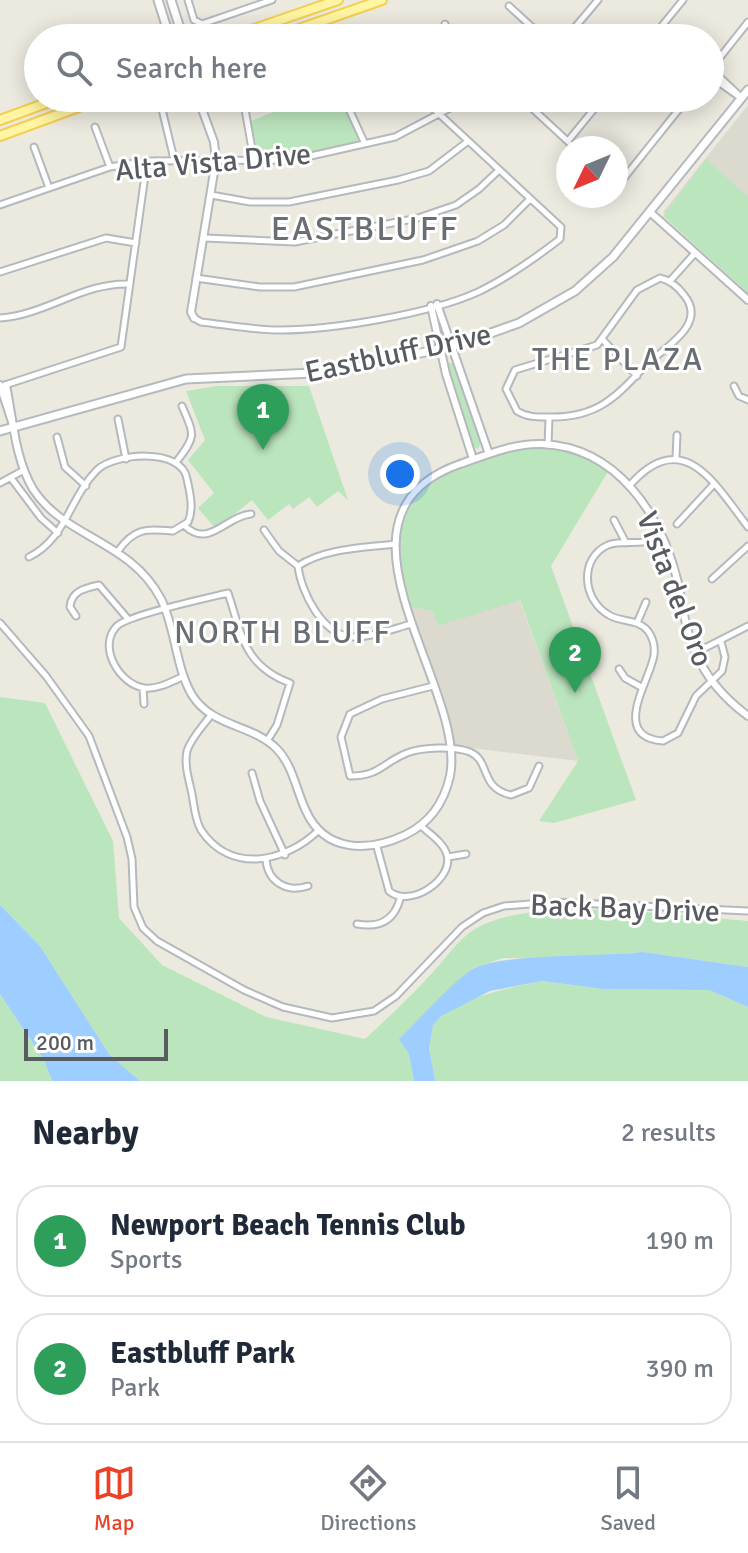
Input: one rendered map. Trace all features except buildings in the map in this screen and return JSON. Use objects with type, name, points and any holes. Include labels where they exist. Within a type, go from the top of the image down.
[{"type":"main road","points":[[158,0],[166,24]]},
{"type":"main road","points":[[171,0],[179,24]]},
{"type":"main road","points":[[269,24],[338,0]]},
{"type":"main road","points":[[313,24],[382,0]]},
{"type":"main road","name":"Eastbluff Drive","points":[[0,431],[186,379],[215,375],[316,374],[445,348],[519,323],[575,291],[613,257],[748,90]]},
{"type":"main road","points":[[0,120],[24,111]]},
{"type":"main road","points":[[0,136],[65,112]]},
{"type":"street","points":[[188,0],[194,20],[202,24],[272,0]]},
{"type":"street","points":[[577,24],[597,0]]},
{"type":"street","points":[[663,24],[683,0]]},
{"type":"street","points":[[509,6],[529,24]]},
{"type":"street","points":[[724,54],[748,22]]},
{"type":"street","points":[[724,83],[742,98]]},
{"type":"street","points":[[163,112],[174,159]]},
{"type":"street","points":[[203,112],[214,142],[216,160],[191,312],[201,322],[277,330],[306,329],[434,305],[476,292],[510,275],[560,239],[563,233],[561,227],[437,112]]},
{"type":"street","points":[[245,112],[254,160]]},
{"type":"street","points":[[350,112],[365,144]]},
{"type":"street","name":"Alta Vista Drive","points":[[0,205],[110,167],[147,161],[293,160],[395,137],[445,112]]},
{"type":"street","points":[[536,112],[562,136]]},
{"type":"street","points":[[571,136],[591,112]]},
{"type":"street","points":[[628,171],[676,112]]},
{"type":"street","points":[[95,127],[110,167]]},
{"type":"street","points":[[211,195],[250,202],[289,202],[398,180],[429,171],[467,142]]},
{"type":"street","points":[[34,147],[49,188]]},
{"type":"street","points":[[147,161],[121,347],[2,385],[24,470],[43,502],[66,520],[118,551],[149,581],[166,611],[184,676],[194,697],[211,715],[267,741],[286,761],[305,809],[319,830],[344,845],[377,847],[386,887],[400,899]]},
{"type":"street","points":[[205,238],[295,242],[418,218],[456,205],[498,171]]},
{"type":"street","points":[[196,278],[260,287],[294,287],[423,260],[478,241],[504,225],[529,200]]},
{"type":"street","points":[[651,213],[748,300]]},
{"type":"street","points":[[0,272],[106,238],[136,243]]},
{"type":"street","points":[[670,281],[695,253]]},
{"type":"street","points":[[660,278],[670,281],[689,303],[690,319],[676,341],[617,398],[595,411],[549,417],[517,411],[506,389],[515,370],[582,352],[603,340],[642,285],[660,278]]},
{"type":"street","points":[[0,318],[24,314],[106,284],[130,284]]},
{"type":"street","points":[[434,305],[473,459]]},
{"type":"street","points":[[603,340],[637,376]]},
{"type":"street","points":[[445,348],[457,359],[489,454]]},
{"type":"street","points":[[734,386],[739,396],[748,400]]},
{"type":"street","points":[[177,461],[192,441],[194,433],[182,406]]},
{"type":"street","points":[[548,445],[549,417]]},
{"type":"street","points":[[118,419],[126,459]]},
{"type":"street","points":[[676,457],[677,435]]},
{"type":"street","points":[[57,437],[65,467],[86,486]]},
{"type":"street","name":"Vista del Oro","points":[[377,847],[421,826],[439,807],[446,790],[452,750],[411,624],[397,573],[395,544],[405,511],[422,487],[446,469],[473,459],[521,445],[548,445],[589,455],[630,485],[662,537],[695,653],[712,682],[748,716]]},
{"type":"street","points":[[29,557],[58,533],[100,467],[126,459],[163,457],[177,461],[186,475],[192,510],[185,526],[173,531],[151,528],[139,531],[118,551]]},
{"type":"street","points":[[630,485],[650,467],[676,457],[693,463],[748,527]]},
{"type":"street","points":[[0,483],[24,470]]},
{"type":"street","points":[[11,478],[41,518],[58,533]]},
{"type":"street","points":[[677,524],[714,484]]},
{"type":"street","points":[[185,526],[197,535],[206,535],[251,514]]},
{"type":"street","points":[[614,520],[626,543]]},
{"type":"street","points":[[264,530],[279,551],[298,566],[308,598],[338,633],[359,637],[411,624]]},
{"type":"street","points":[[662,537],[642,545],[613,543],[598,551],[588,564],[587,578],[602,611],[637,623],[650,635],[654,649],[636,704],[637,720],[645,735],[663,741],[678,733],[696,696],[723,669],[725,657],[721,642]]},
{"type":"street","points":[[298,566],[327,554],[395,544]]},
{"type":"street","points":[[712,579],[748,546]]},
{"type":"street","points":[[76,616],[70,607],[73,596],[99,585],[128,619]]},
{"type":"street","points":[[184,676],[143,688],[132,682],[110,655],[111,633],[128,619],[228,593],[249,655],[265,671],[290,683],[277,725],[267,741]]},
{"type":"street","points":[[637,623],[646,602]]},
{"type":"street","name":"Back Bay Drive","points":[[0,623],[46,676],[89,736],[127,837],[132,859],[134,907],[143,928],[157,941],[244,990],[283,1007],[332,1018],[374,1011],[396,996],[462,927],[483,913],[504,906],[546,902],[748,911]]},
{"type":"street","points":[[695,653],[748,626]]},
{"type":"street","points":[[619,669],[625,678],[641,687]]},
{"type":"street","points":[[433,686],[382,699],[350,714],[341,737],[350,776],[376,773],[412,751],[452,750],[475,755],[488,783],[507,794],[520,794],[529,788],[539,766]]},
{"type":"street","points":[[143,688],[144,704]]},
{"type":"street","points":[[211,715],[187,754],[197,821],[207,837],[245,858],[266,860],[285,855],[319,830]]},
{"type":"street","points":[[252,773],[260,801],[285,855]]},
{"type":"street","points":[[400,899],[418,896],[446,870],[448,857],[443,846],[421,826]]},
{"type":"street","points":[[448,857],[466,854]]},
{"type":"street","points":[[266,860],[268,873],[283,886],[293,889],[308,886]]},
{"type":"street","points":[[357,924],[374,926],[384,923],[394,915],[400,899]]},
{"type":"shaded area","points":[[748,105],[748,293],[663,212]]},
{"type":"shaded area","points":[[519,599],[578,761],[455,746],[410,607],[433,611],[438,626]]},
{"type":"green space","points":[[273,112],[349,112],[361,142],[295,158],[259,158],[251,121]]},
{"type":"green space","points":[[706,159],[748,197],[748,293],[663,216]]},
{"type":"green space","points":[[450,362],[456,366],[481,443],[478,449],[472,446],[446,367]]},
{"type":"green space","points":[[217,386],[309,386],[348,500],[338,491],[317,507],[309,497],[293,509],[289,504],[268,520],[252,500],[216,529],[198,508],[214,493],[188,460],[205,440],[186,391]]},
{"type":"green space","points":[[549,448],[579,454],[609,470],[551,566],[636,800],[554,823],[539,821],[578,761],[520,600],[438,626],[433,611],[410,607],[398,548],[405,516],[418,496],[435,481],[455,468],[502,453]]},
{"type":"green space","points":[[0,697],[45,703],[113,841],[119,918],[162,965],[266,1017],[365,1039],[472,931],[497,919],[529,913],[605,910],[748,921],[748,967],[643,952],[551,959],[503,958],[473,968],[409,1054],[414,1081],[140,1081],[109,1054],[40,946],[0,905]]},
{"type":"green space","points":[[542,981],[603,989],[709,990],[748,1007],[748,1081],[435,1081],[430,1039],[433,1025],[440,1016],[466,1001]]},
{"type":"green space","points":[[0,994],[44,1060],[52,1081],[0,1081]]},
{"type":"water","points":[[0,905],[40,946],[109,1054],[140,1081],[52,1081],[44,1060],[0,994]]},
{"type":"water","points":[[643,952],[748,967],[748,1007],[709,990],[603,989],[542,981],[490,991],[441,1016],[433,1025],[429,1048],[435,1081],[414,1081],[409,1054],[399,1039],[471,970],[526,958]]},
{"type":"place","name":"Newport Beach Tennis Club","points":[[263,450]]},
{"type":"place","name":"Eastbluff Park","points":[[575,693]]},
{"type":"district","name":"EASTBLUFF","points":[[365,228]]},
{"type":"district","name":"THE PLAZA","points":[[618,359]]},
{"type":"district","name":"NORTH BLUFF","points":[[283,632]]}]
